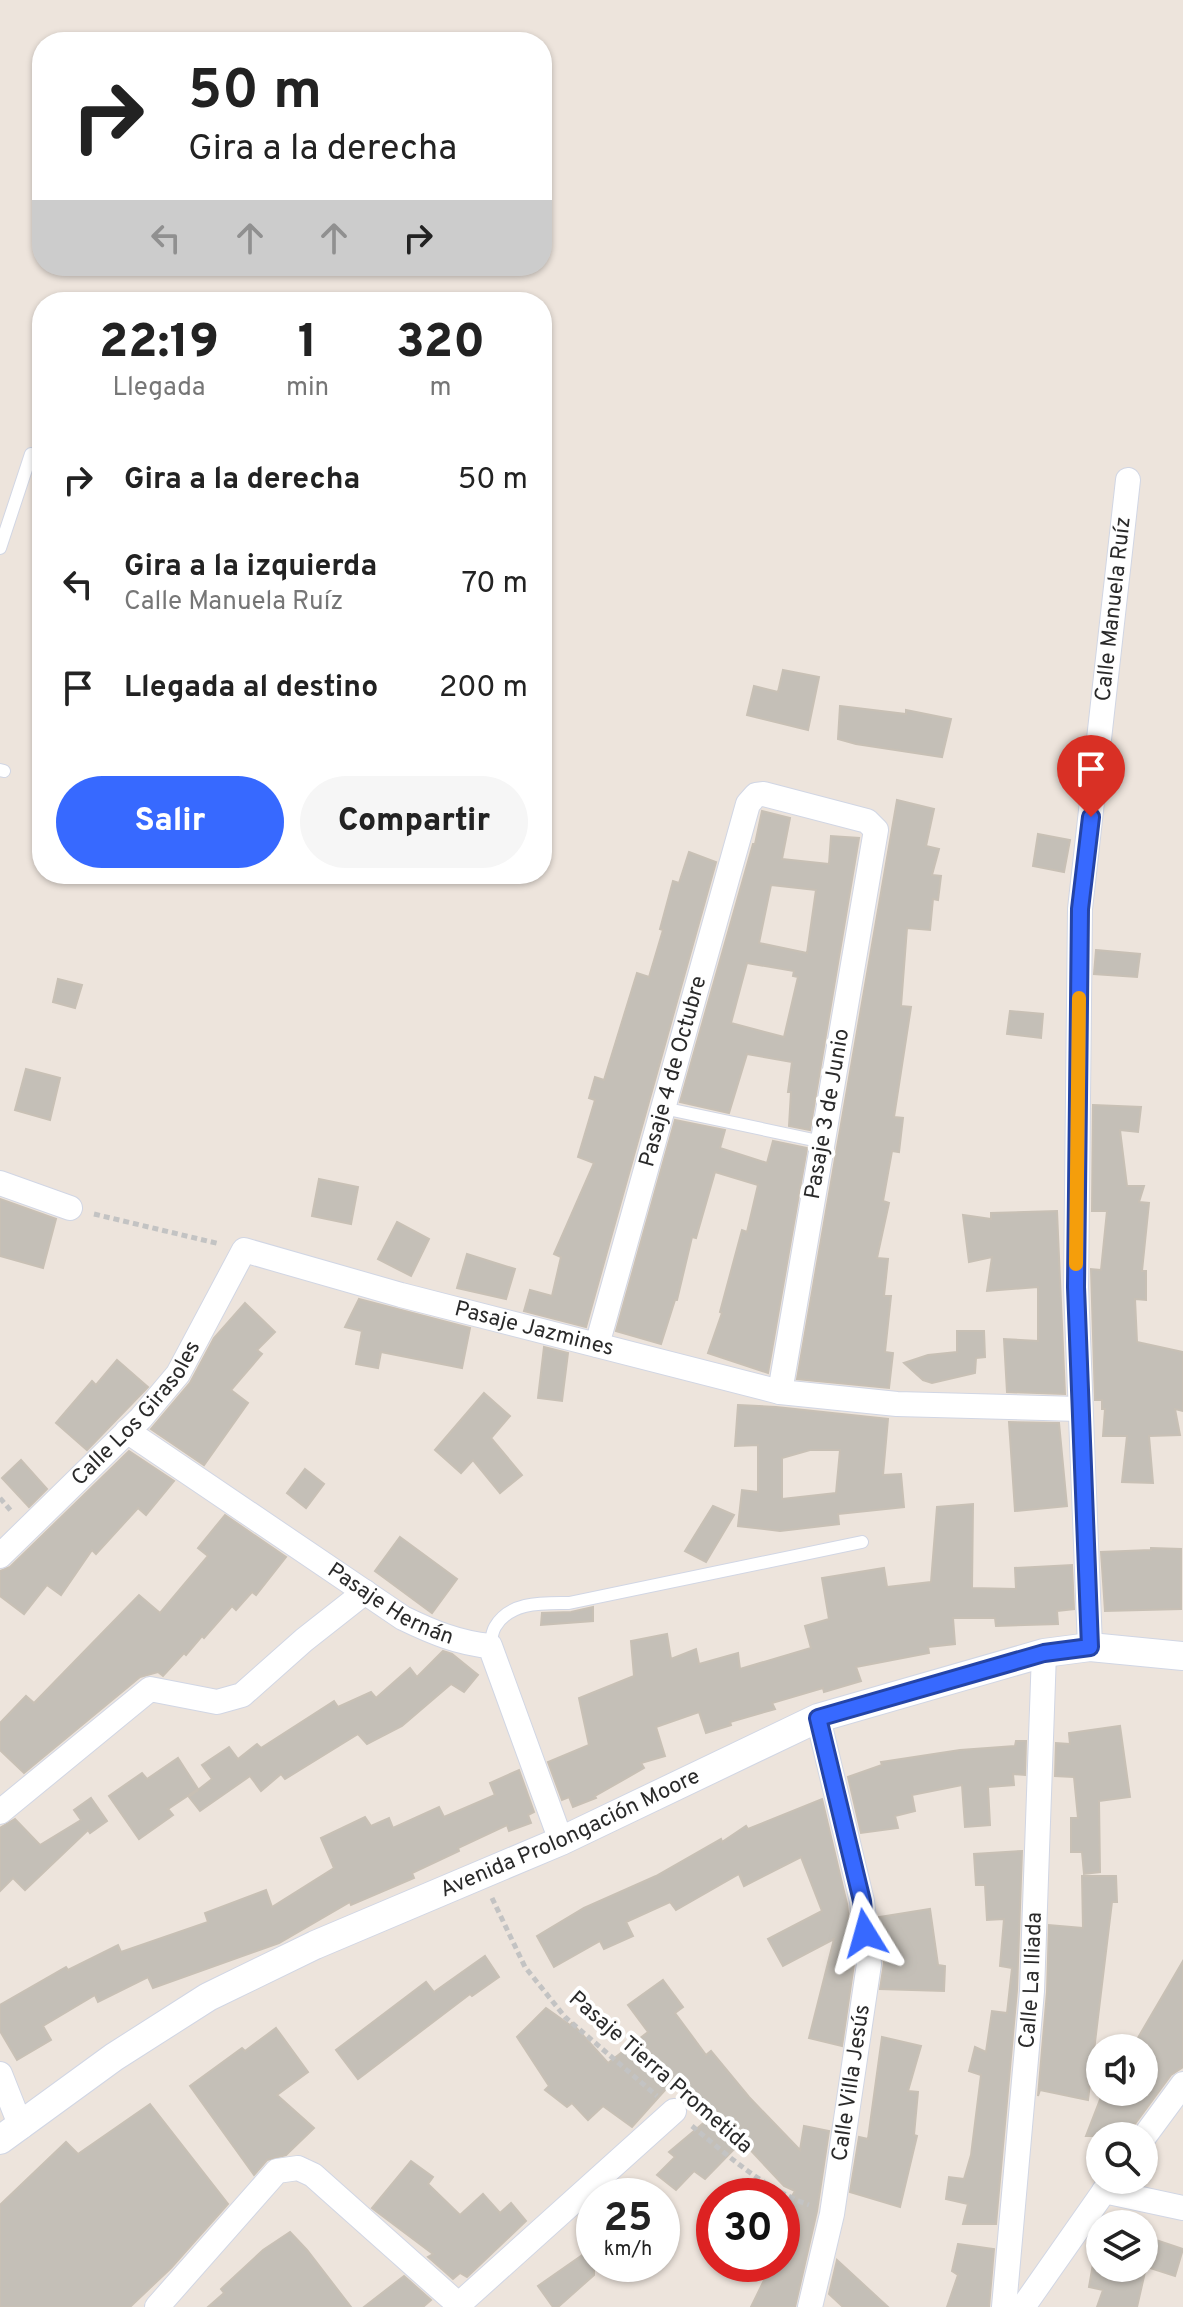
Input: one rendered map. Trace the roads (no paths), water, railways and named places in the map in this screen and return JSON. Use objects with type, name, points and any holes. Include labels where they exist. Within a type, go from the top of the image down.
[{"type":"street","name":"Calle Manuela Ruíz","points":[[1090,1647],[1076,1287],[1080,909],[1128,480]]},
{"type":"street","name":"Pasaje 3 de Junio","points":[[751,798],[764,794],[867,821],[876,830],[780,1392]]},
{"type":"street","name":"Pasaje 4 de Octubre","points":[[597,1345],[751,798]]},
{"type":"street","points":[[0,1183],[70,1208]]},
{"type":"street","name":"Pasaje Jazmines","points":[[244,1250],[401,1295],[780,1392],[897,1404],[1079,1409]]},
{"type":"street","name":"Calle Los Girasoles","points":[[0,1556],[127,1431],[178,1374],[244,1250]]},
{"type":"street","name":"Pasaje Hernán","points":[[127,1431],[403,1618],[465,1644],[490,1646]]},
{"type":"street","points":[[0,1812],[150,1689],[217,1702],[242,1695],[365,1592]]},
{"type":"street","points":[[490,1646],[561,1841]]},
{"type":"street","name":"Avenida Prolongación Moore","points":[[10,2134],[114,2057],[208,1997],[315,1945],[561,1841],[818,1718],[1044,1653],[1090,1647],[1183,1656]]},
{"type":"street","name":"Calle La Iliada","points":[[1004,2307],[1032,1991],[1044,1653]]},
{"type":"street","name":"Calle Villa Jesús","points":[[810,2307],[832,2214],[869,1964],[862,1901],[818,1718]]},
{"type":"street","points":[[0,2074],[10,2134]]},
{"type":"street","points":[[1155,2122],[1183,2084]]},
{"type":"street","points":[[157,2307],[277,2171],[298,2168],[313,2175],[458,2306],[674,2111]]},
{"type":"street","points":[[1023,2307],[1102,2194]]},
{"type":"street","points":[[1135,2194],[1183,2208]]},
{"type":"lane","points":[[0,548],[31,454]]},
{"type":"lane","points":[[663,1108],[823,1142]]},
{"type":"lane","points":[[490,1646],[495,1626],[510,1613],[530,1603],[569,1603],[862,1542]]}]
